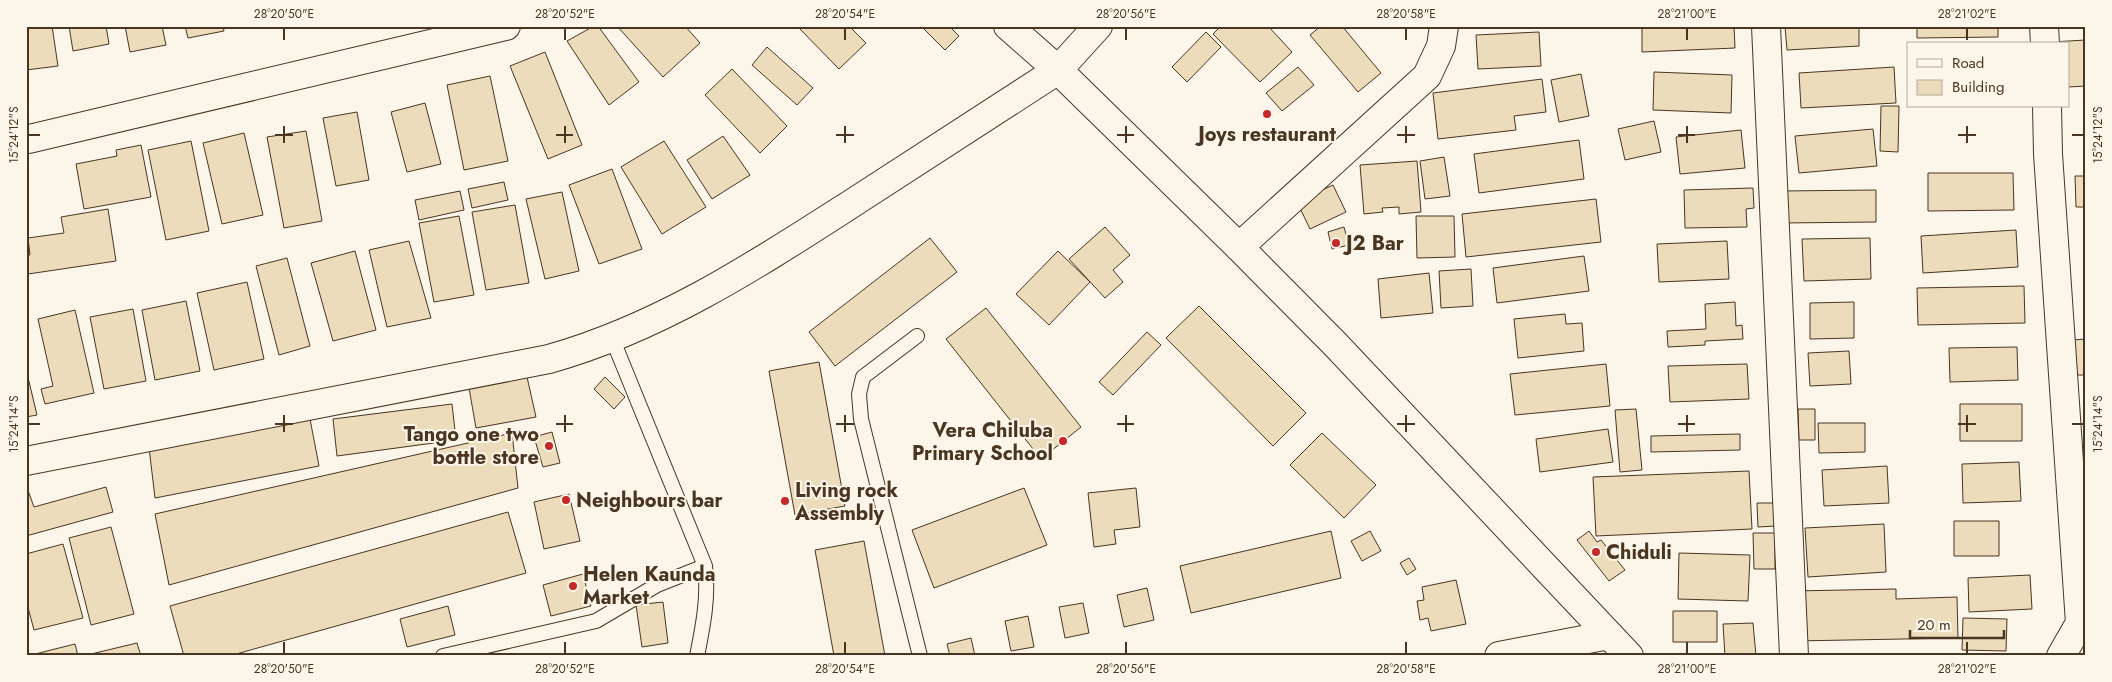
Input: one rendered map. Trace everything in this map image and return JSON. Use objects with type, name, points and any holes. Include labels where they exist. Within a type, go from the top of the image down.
[{"type":"street","points":[[29,138],[506,26]]},
{"type":"street","points":[[1008,26],[1058,70],[1336,345],[1629,656]]},
{"type":"street","points":[[26,461],[549,359],[588,348],[697,298],[747,271],[1058,70],[1098,26]]},
{"type":"street","points":[[1239,247],[1427,76],[1441,46],[1444,26]]},
{"type":"street","points":[[1766,26],[1794,656]]},
{"type":"street","points":[[2044,26],[2045,42]]},
{"type":"street","points":[[2047,108],[2049,164],[2083,620],[2061,656]]},
{"type":"street","points":[[1498,656],[1610,634]]},
{"type":"lane","points":[[917,336],[863,377],[859,394],[861,419],[920,656]]},
{"type":"lane","points":[[612,338],[705,566],[706,601],[697,656]]},
{"type":"lane","points":[[442,656],[596,621],[613,609],[657,585],[705,566]]},
{"type":"building","points":[[26,26],[52,26],[58,66],[26,70]]},
{"type":"building","points":[[69,26],[106,26],[109,44],[73,51]]},
{"type":"building","points":[[125,26],[162,26],[166,45],[130,52]]},
{"type":"building","points":[[185,26],[223,26],[224,31],[188,38]]},
{"type":"building","points":[[594,26],[598,26],[639,82],[609,105],[567,41]]},
{"type":"building","points":[[617,26],[685,26],[700,43],[663,77]]},
{"type":"building","points":[[797,26],[849,26],[866,43],[839,69]]},
{"type":"building","points":[[921,26],[949,26],[959,36],[945,50]]},
{"type":"building","points":[[1221,26],[1268,26],[1292,52],[1260,82],[1213,34]]},
{"type":"building","points":[[1321,26],[1342,26],[1381,73],[1358,92],[1310,35]]},
{"type":"building","points":[[1642,26],[1734,26],[1735,48],[1642,52]]},
{"type":"building","points":[[1785,26],[1859,26],[1859,46],[1787,50]]},
{"type":"building","points":[[1917,26],[1998,26],[1998,37],[1917,38]]},
{"type":"building","points":[[1206,32],[1221,47],[1187,82],[1172,67]]},
{"type":"building","points":[[1539,32],[1541,66],[1478,69],[1476,35]]},
{"type":"building","points":[[2086,40],[2086,86],[2070,87],[2070,42],[2051,42]]},
{"type":"building","points":[[767,47],[813,88],[797,105],[752,65]]},
{"type":"building","points":[[545,52],[582,145],[548,159],[510,66]]},
{"type":"building","points":[[1298,67],[1314,85],[1282,111],[1266,93]]},
{"type":"building","points":[[1894,67],[1896,103],[1801,108],[1799,73]]},
{"type":"building","points":[[732,69],[787,126],[760,153],[705,95]]},
{"type":"building","points":[[1654,72],[1732,75],[1731,113],[1653,110]]},
{"type":"building","points":[[1581,74],[1589,116],[1559,122],[1551,80]]},
{"type":"building","points":[[490,76],[508,161],[464,170],[447,85]]},
{"type":"building","points":[[1542,79],[1546,112],[1514,116],[1516,130],[1438,139],[1433,93]]},
{"type":"building","points":[[425,103],[441,164],[407,172],[391,112]]},
{"type":"building","points":[[1881,106],[1899,106],[1898,152],[1880,151]]},
{"type":"building","points":[[357,112],[369,180],[336,186],[323,118]]},
{"type":"building","points":[[1654,121],[1661,152],[1625,160],[1618,129]]},
{"type":"building","points":[[1873,129],[1877,166],[1799,173],[1795,136]]},
{"type":"building","points":[[1741,130],[1745,168],[1680,174],[1676,137]]},
{"type":"building","points":[[306,131],[322,221],[284,228],[267,137]]},
{"type":"building","points":[[244,133],[263,215],[222,224],[203,143]]},
{"type":"building","points":[[723,136],[750,175],[712,199],[687,160]]},
{"type":"building","points":[[1579,140],[1584,179],[1479,193],[1474,154]]},
{"type":"building","points":[[191,141],[209,231],[166,240],[148,150]]},
{"type":"building","points":[[664,141],[706,207],[662,234],[621,167]]},
{"type":"building","points":[[141,145],[151,197],[84,209],[76,164],[117,156],[116,150]]},
{"type":"building","points":[[1444,157],[1450,196],[1425,199],[1420,161]]},
{"type":"building","points":[[1417,161],[1421,212],[1399,214],[1399,207],[1382,208],[1383,212],[1364,214],[1360,165]]},
{"type":"building","points":[[612,169],[642,249],[599,264],[569,185]]},
{"type":"building","points":[[1928,173],[2013,173],[2014,210],[1928,211]]},
{"type":"building","points":[[2075,176],[2086,176],[2086,207],[2076,207]]},
{"type":"building","points":[[504,182],[508,200],[472,208],[468,189]]},
{"type":"building","points":[[1333,185],[1346,212],[1310,229],[1297,202]]},
{"type":"building","points":[[1753,188],[1754,208],[1746,209],[1747,227],[1685,228],[1684,190]]},
{"type":"building","points":[[1876,190],[1876,222],[1782,223],[1781,191]]},
{"type":"building","points":[[460,191],[464,210],[419,220],[415,200]]},
{"type":"building","points":[[562,192],[579,271],[545,279],[526,199]]},
{"type":"building","points":[[1596,199],[1601,242],[1466,257],[1462,214]]},
{"type":"building","points":[[515,205],[529,283],[486,290],[472,212]]},
{"type":"building","points":[[108,209],[116,261],[28,274],[26,255],[30,255],[28,238],[64,233],[61,217]]},
{"type":"building","points":[[459,216],[474,295],[434,302],[419,223]]},
{"type":"building","points":[[1416,216],[1454,216],[1455,257],[1417,258]]},
{"type":"building","points":[[1105,227],[1130,255],[1113,270],[1123,282],[1105,298],[1069,259]]},
{"type":"building","points":[[1344,227],[1349,245],[1332,249],[1328,232]]},
{"type":"building","points":[[2016,230],[2018,267],[1923,273],[1921,236]]},
{"type":"building","points":[[930,238],[957,272],[835,366],[809,332]]},
{"type":"building","points":[[1870,238],[1871,279],[1804,281],[1802,239]]},
{"type":"building","points":[[409,241],[431,318],[387,327],[369,250]]},
{"type":"building","points":[[1727,241],[1729,279],[1659,282],[1657,244]]},
{"type":"building","points":[[355,251],[376,330],[333,341],[311,263]]},
{"type":"building","points":[[1058,251],[1090,282],[1049,325],[1016,294]]},
{"type":"building","points":[[1584,256],[1589,291],[1497,303],[1493,268]]},
{"type":"building","points":[[287,258],[310,346],[279,355],[256,266]]},
{"type":"building","points":[[1471,269],[1473,306],[1441,308],[1439,271]]},
{"type":"building","points":[[1429,273],[1433,313],[1381,318],[1378,279]]},
{"type":"building","points":[[247,282],[264,359],[214,370],[197,293]]},
{"type":"building","points":[[2024,286],[2025,323],[1918,325],[1917,288]]},
{"type":"building","points":[[2086,291],[2086,323],[2084,292]]},
{"type":"building","points":[[186,301],[200,371],[155,380],[142,310]]},
{"type":"building","points":[[1735,302],[1736,326],[1742,325],[1743,339],[1705,341],[1705,345],[1668,347],[1667,331],[1706,329],[1705,304]]},
{"type":"building","points":[[1854,302],[1854,338],[1810,339],[1810,303]]},
{"type":"building","points":[[1199,306],[1306,413],[1273,446],[1166,338]]},
{"type":"building","points":[[986,308],[1081,427],[1041,459],[946,339]]},
{"type":"building","points":[[133,309],[146,381],[104,389],[90,317]]},
{"type":"building","points":[[75,310],[94,393],[45,404],[41,389],[53,386],[38,319]]},
{"type":"building","points":[[1565,314],[1566,324],[1582,323],[1584,351],[1518,358],[1514,319]]},
{"type":"building","points":[[1147,332],[1161,345],[1113,395],[1099,382]]},
{"type":"building","points":[[2086,339],[2086,375],[2076,375],[2073,340]]},
{"type":"building","points":[[2017,347],[2018,380],[1950,382],[1949,348]]},
{"type":"building","points":[[1849,351],[1851,384],[1810,386],[1808,353]]},
{"type":"building","points":[[819,362],[845,506],[795,515],[769,371]]},
{"type":"building","points":[[1606,364],[1610,406],[1515,415],[1510,374]]},
{"type":"building","points":[[1747,364],[1749,399],[1670,402],[1668,366]]},
{"type":"building","points":[[26,369],[37,415],[26,417]]},
{"type":"building","points":[[527,377],[536,417],[476,428],[469,388]]},
{"type":"building","points":[[605,377],[625,397],[614,409],[594,389]]},
{"type":"building","points":[[452,404],[456,440],[337,456],[333,419]]},
{"type":"building","points":[[1960,404],[2022,404],[2022,441],[1960,441]]},
{"type":"building","points":[[1636,409],[1642,470],[1620,472],[1615,410]]},
{"type":"building","points":[[1798,409],[1815,409],[1815,440],[1799,440]]},
{"type":"building","points":[[310,419],[319,466],[155,498],[148,439]]},
{"type":"building","points":[[1818,423],[1865,423],[1865,452],[1819,453]]},
{"type":"building","points":[[1608,429],[1613,462],[1540,472],[1536,439]]},
{"type":"building","points":[[552,432],[560,463],[543,467],[534,437]]},
{"type":"building","points":[[512,433],[518,488],[169,585],[155,514]]},
{"type":"building","points":[[1322,433],[1376,485],[1344,518],[1290,465]]},
{"type":"building","points":[[1740,434],[1740,450],[1651,452],[1651,436]]},
{"type":"building","points":[[2019,462],[2021,501],[1963,503],[1962,464]]},
{"type":"building","points":[[1887,466],[1889,503],[1824,506],[1822,470]]},
{"type":"building","points":[[1749,471],[1752,529],[1596,536],[1593,477]]},
{"type":"building","points":[[26,485],[34,507],[106,487],[113,512],[26,536]]},
{"type":"building","points":[[1024,488],[1047,545],[934,588],[912,530]]},
{"type":"building","points":[[1136,488],[1140,527],[1114,530],[1116,544],[1094,547],[1088,493]]},
{"type":"building","points":[[569,494],[580,541],[544,549],[534,502]]},
{"type":"building","points":[[1757,503],[1775,503],[1776,526],[1758,527]]},
{"type":"building","points":[[508,512],[526,573],[229,656],[184,656],[170,606]]},
{"type":"building","points":[[1954,521],[1999,521],[1999,556],[1954,556]]},
{"type":"building","points":[[1884,524],[1886,572],[1808,577],[1805,528]]},
{"type":"building","points":[[111,527],[134,614],[91,625],[69,538]]},
{"type":"building","points":[[1331,531],[1341,578],[1191,613],[1180,566]]},
{"type":"building","points":[[1370,531],[1381,551],[1362,561],[1351,541]]},
{"type":"building","points":[[1589,531],[1597,542],[1601,540],[1625,570],[1609,581],[1577,540]]},
{"type":"building","points":[[1753,533],[1775,533],[1775,569],[1754,569]]},
{"type":"building","points":[[864,541],[885,656],[834,656],[815,550]]},
{"type":"building","points":[[63,544],[83,618],[34,630],[26,600],[26,554]]},
{"type":"building","points":[[1679,553],[1750,555],[1748,601],[1678,599]]},
{"type":"building","points":[[1409,558],[1416,569],[1407,575],[1400,563]]},
{"type":"building","points":[[583,574],[591,606],[551,616],[543,585]]},
{"type":"building","points":[[2030,575],[2032,609],[1969,612],[1968,578]]},
{"type":"building","points":[[1456,580],[1466,624],[1431,631],[1428,618],[1420,620],[1417,601],[1424,600],[1422,587]]},
{"type":"building","points":[[1147,588],[1154,620],[1124,627],[1117,595]]},
{"type":"building","points":[[1896,589],[1896,599],[1957,597],[1958,638],[1794,641],[1793,591]]},
{"type":"building","points":[[663,602],[668,643],[642,647],[636,605]]},
{"type":"building","points":[[1083,603],[1089,633],[1065,638],[1059,607]]},
{"type":"building","points":[[448,606],[455,635],[407,647],[400,619]]},
{"type":"building","points":[[1673,611],[1717,611],[1717,642],[1673,642]]},
{"type":"building","points":[[1028,616],[1034,647],[1011,651],[1005,621]]},
{"type":"building","points":[[1963,618],[2007,619],[2006,651],[1962,650]]},
{"type":"building","points":[[1753,623],[1756,656],[1725,656],[1723,624]]},
{"type":"building","points":[[971,638],[975,656],[950,656],[947,644]]},
{"type":"building","points":[[137,643],[141,656],[91,656],[91,654]]},
{"type":"building","points":[[75,644],[78,656],[36,656],[35,654]]},
{"type":"place","name":"Joys restaurant","points":[[1267,114]]},
{"type":"place","name":"J2 Bar","points":[[1336,243]]},
{"type":"place","name":"Vera Chiluba Primary School","points":[[1063,441]]},
{"type":"place","name":"Tango one two bottle store","points":[[549,446]]},
{"type":"place","name":"Neighbours bar","points":[[566,500]]},
{"type":"place","name":"Living rock Assembly","points":[[785,501]]},
{"type":"place","name":"Chiduli","points":[[1596,552]]},
{"type":"place","name":"Helen Kaunda Market","points":[[573,586]]}]
